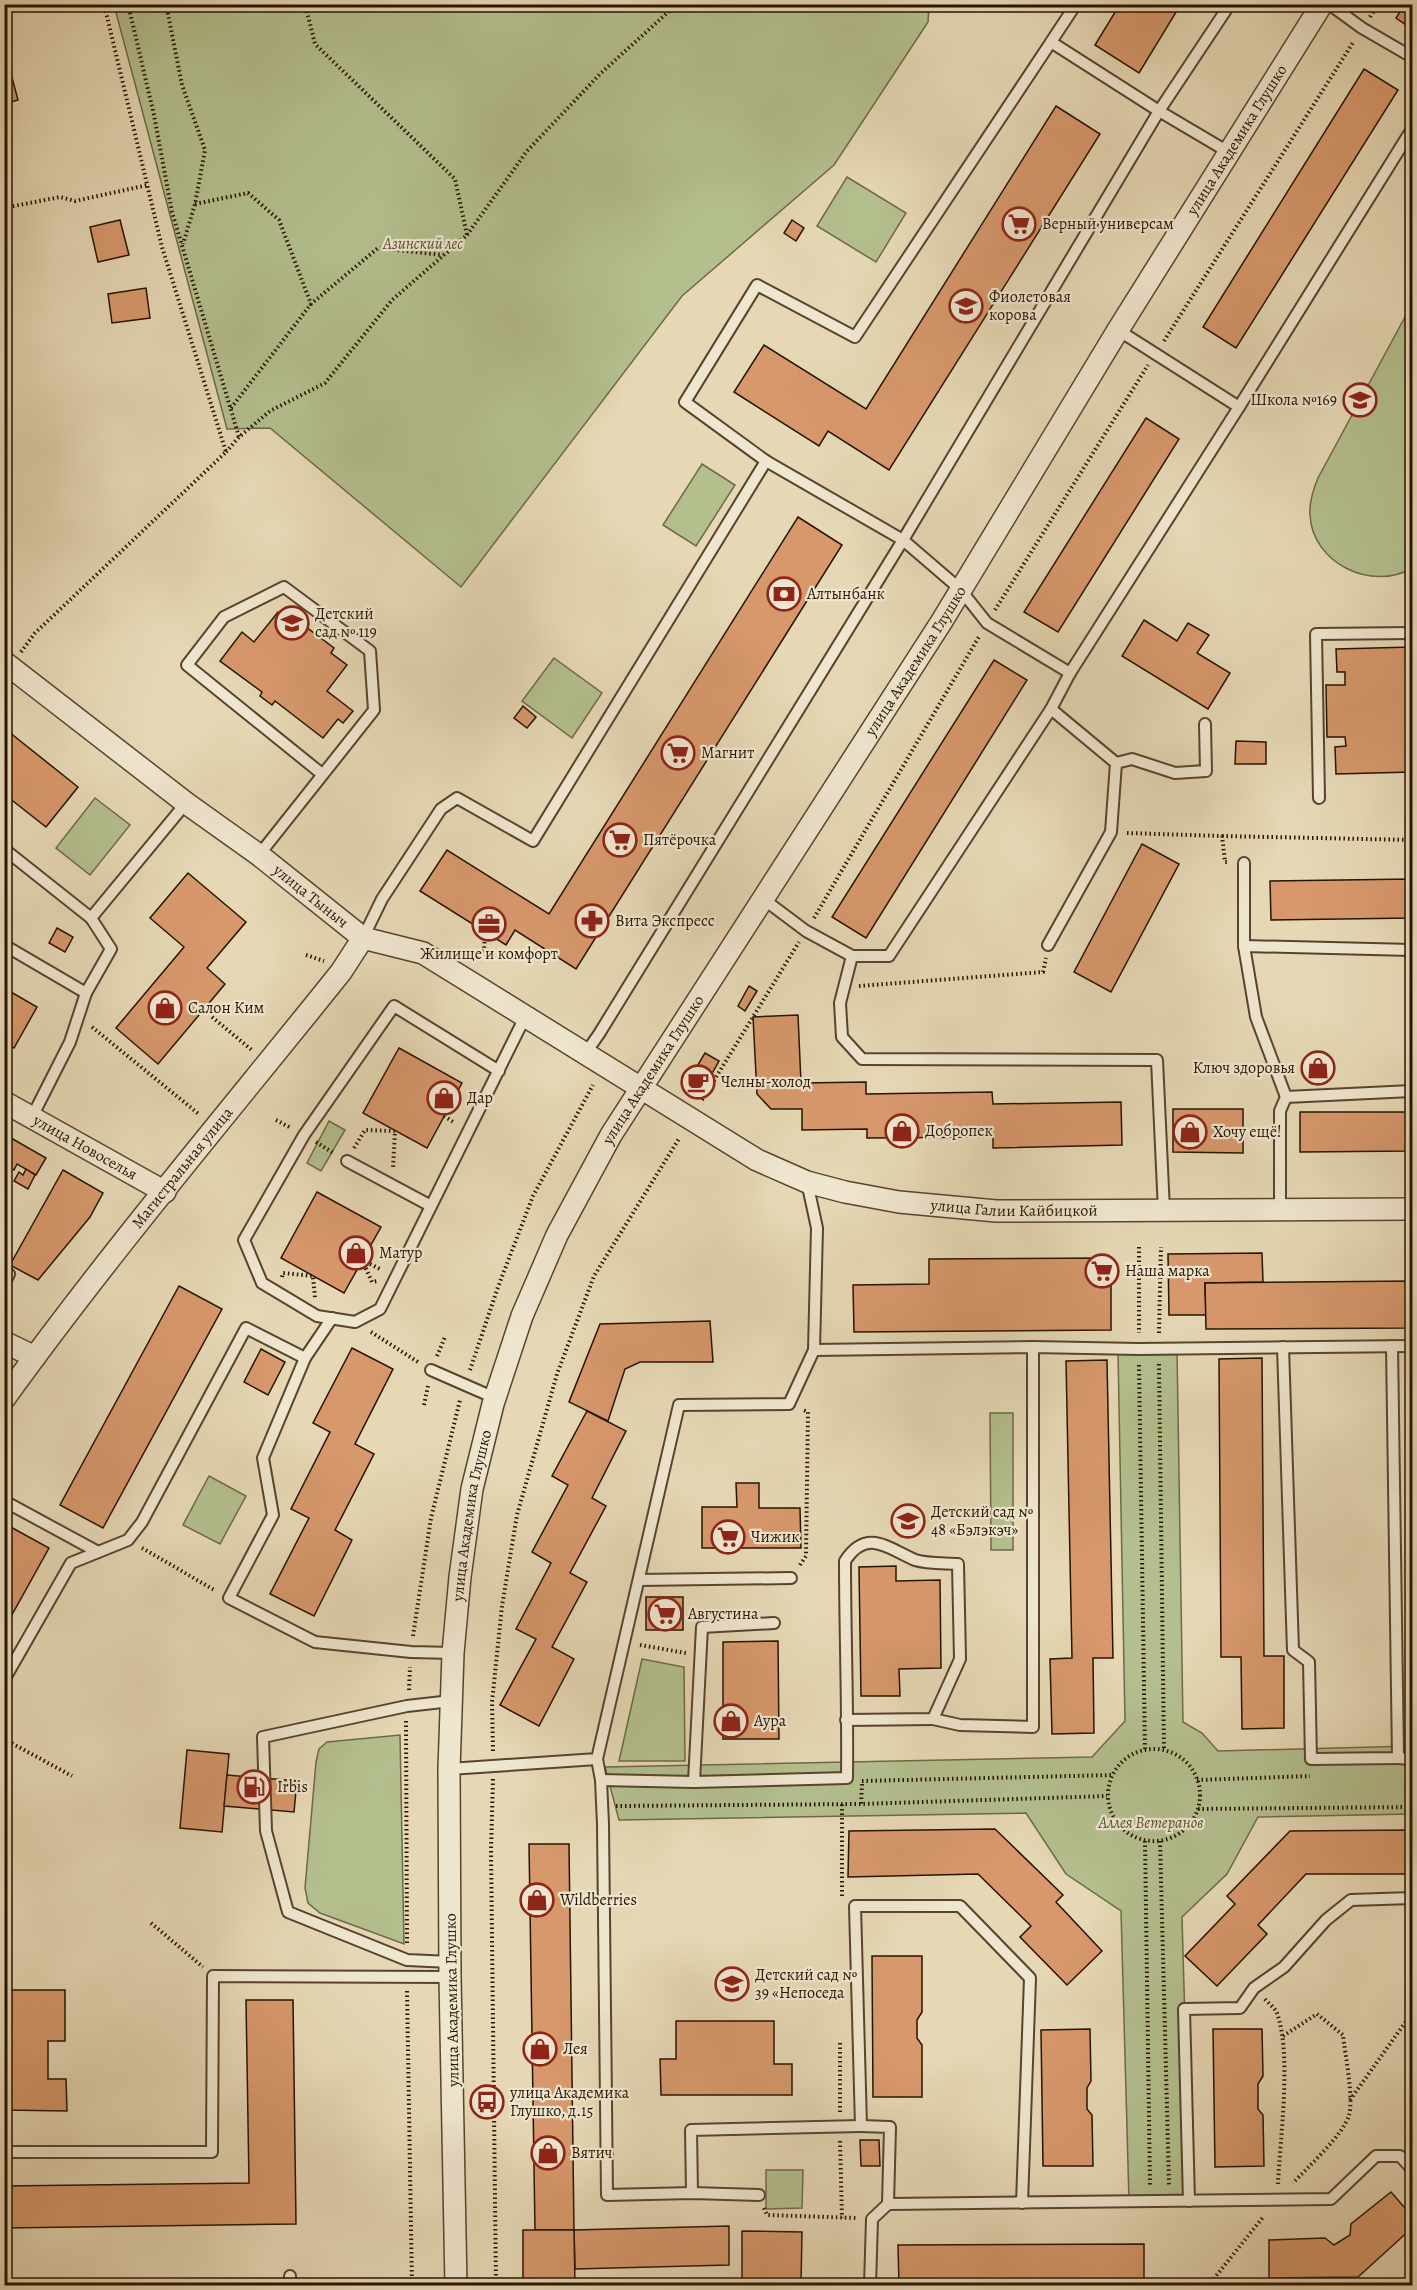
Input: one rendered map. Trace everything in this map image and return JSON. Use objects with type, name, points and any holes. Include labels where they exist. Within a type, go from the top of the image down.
[{"type":"street","name":"улица Академика Глушко","points":[[456,2286],[450,1970],[450,1701],[453,1653],[472,1489],[495,1398],[522,1316],[556,1235],[611,1136],[942,621],[1118,330],[1322,4]]},
{"type":"street","name":"улица Тыныч","points":[[7,665],[186,803],[259,855],[363,938],[423,953],[641,1088]]},
{"type":"street","name":"Магистральная улица","points":[[4,1399],[165,1191],[341,972],[363,938]]},
{"type":"street","name":"улица Галии Кайбицкой","points":[[641,1088],[757,1160],[807,1182],[900,1202],[996,1211],[1413,1209]]},
{"type":"street","name":"улица Новоселья","points":[[4,1102],[165,1191]]},
{"type":"street","points":[[4,1342],[35,1357]]},
{"type":"lane","points":[[1070,673],[987,623],[960,589],[903,540],[766,461],[685,402],[757,285],[855,337],[1076,4]]},
{"type":"lane","points":[[585,1054],[606,1024],[903,540],[1159,111],[1230,4]]},
{"type":"lane","points":[[1329,4],[1362,28],[1413,57]]},
{"type":"lane","points":[[1051,42],[1230,153]]},
{"type":"lane","points":[[762,898],[806,931],[852,956],[889,956],[1052,709],[1070,673],[1413,129]]},
{"type":"lane","points":[[1118,330],[1239,407]]},
{"type":"lane","points":[[363,938],[382,899],[441,808],[457,798],[533,841],[766,461]]},
{"type":"lane","points":[[259,855],[374,710],[370,651],[284,587],[224,617],[187,665],[322,774]]},
{"type":"lane","points":[[1319,798],[1316,634],[1413,633]]},
{"type":"lane","points":[[1052,709],[1116,763]]},
{"type":"lane","points":[[1116,763],[1132,759],[1175,773],[1206,771],[1205,724]]},
{"type":"lane","points":[[1048,945],[1111,832],[1116,763]]},
{"type":"lane","points":[[91,918],[186,803]]},
{"type":"lane","points":[[4,849],[91,918],[111,949],[86,993],[70,1042],[32,1117]]},
{"type":"lane","points":[[1244,863],[1244,946],[1256,1017],[1286,1097],[1280,1111],[1280,1211]]},
{"type":"lane","points":[[4,945],[86,993]]},
{"type":"lane","points":[[1244,946],[1413,950]]},
{"type":"lane","points":[[852,956],[840,1003],[842,1036],[862,1059],[1157,1060],[1164,1211]]},
{"type":"lane","points":[[499,1071],[394,1006],[304,1135],[243,1240],[262,1283],[317,1316],[355,1322],[380,1309],[499,1071],[525,1017]]},
{"type":"lane","points":[[1286,1097],[1413,1091]]},
{"type":"lane","points":[[347,1161],[431,1206]]},
{"type":"lane","points":[[759,2195],[692,2193],[607,2195],[603,1807],[597,1759],[679,1406],[789,1404],[814,1350],[817,1228],[807,1182]]},
{"type":"lane","points":[[332,1318],[305,1358],[263,1458],[273,1515],[229,1598],[315,1642],[411,1652],[453,1653]]},
{"type":"lane","points":[[4,1680],[71,1563],[128,1540],[142,1522],[246,1328],[305,1358]]},
{"type":"lane","points":[[1392,1346],[1398,1758]]},
{"type":"lane","points":[[814,1350],[1413,1346]]},
{"type":"lane","points":[[846,1720],[933,1719],[960,1725],[1033,1727],[1033,1347]]},
{"type":"lane","points":[[1283,1347],[1293,1650],[1309,1662],[1311,1759],[1413,1759]]},
{"type":"lane","points":[[431,1370],[495,1398]]},
{"type":"lane","points":[[4,1501],[98,1552]]},
{"type":"lane","points":[[601,1780],[694,1782],[847,1778],[845,1561],[852,1549],[863,1544],[886,1544],[917,1561],[958,1564],[960,1659],[933,1719]]},
{"type":"lane","points":[[639,1580],[791,1578]]},
{"type":"lane","points":[[694,1782],[702,1627],[774,1623]]},
{"type":"lane","points":[[450,1701],[407,1706],[263,1737],[266,1831],[288,1912],[407,1960],[450,1970]]},
{"type":"lane","points":[[450,1769],[597,1759]]},
{"type":"lane","points":[[1189,2201],[1184,2009],[1240,2008],[1254,1988],[1284,1967],[1326,1920],[1351,1900],[1413,1898]]},
{"type":"lane","points":[[861,2126],[855,1906],[960,1906],[1030,1978],[1022,2203]]},
{"type":"lane","points":[[4,2152],[212,2152],[213,1976],[450,1970]]},
{"type":"lane","points":[[692,2193],[691,2130],[890,2127],[888,2204]]},
{"type":"lane","points":[[870,2286],[872,2219],[888,2204],[1331,2199],[1376,2156],[1400,2156],[1413,2169]]},
{"type":"path","points":[[104,4],[162,247],[226,452]]},
{"type":"path","points":[[128,4],[154,115],[172,212],[239,436]]},
{"type":"path","points":[[166,4],[182,85],[206,150],[195,204],[183,245]]},
{"type":"path","points":[[305,4],[315,44],[455,179],[466,235]]},
{"type":"path","points":[[7,665],[35,633],[226,452],[239,436],[270,411],[325,383],[392,300],[466,235],[527,151],[601,73],[677,4]]},
{"type":"path","points":[[702,1100],[806,931],[987,623],[1378,4]]},
{"type":"path","points":[[4,208],[60,197],[75,201],[148,186]]},
{"type":"path","points":[[195,204],[248,193],[279,220],[311,304]]},
{"type":"path","points":[[231,408],[311,304],[378,248],[444,255]]},
{"type":"path","points":[[1111,832],[1413,840]]},
{"type":"path","points":[[1222,836],[1225,862],[1244,863]]},
{"type":"path","points":[[484,951],[485,932]]},
{"type":"path","points":[[843,987],[1043,972],[1048,945]]},
{"type":"path","points":[[306,955],[331,963]]},
{"type":"path","points":[[78,1016],[208,1121]]},
{"type":"path","points":[[212,1017],[268,1063]]},
{"type":"path","points":[[304,1135],[347,1161],[365,1130],[395,1131],[393,1185]]},
{"type":"path","points":[[496,2286],[491,1850],[494,1766],[492,1702],[502,1606],[517,1515],[556,1374],[594,1276],[681,1137]]},
{"type":"path","points":[[1139,1247],[1145,1750]]},
{"type":"path","points":[[1161,1247],[1159,1349],[1164,1751]]},
{"type":"path","points":[[362,1260],[387,1273],[396,1278],[372,1282],[362,1260]]},
{"type":"path","points":[[274,1290],[283,1273],[313,1276]]},
{"type":"path","points":[[355,1322],[431,1370]]},
{"type":"path","points":[[789,1404],[807,1412],[806,1556],[791,1578]]},
{"type":"path","points":[[128,1540],[229,1598]]},
{"type":"path","points":[[624,1642],[679,1652]]},
{"type":"path","points":[[4,1739],[72,1776]]},
{"type":"path","points":[[1145,1750],[1174,1754],[1187,1763],[1197,1780],[1200,1796],[1198,1809],[1192,1821],[1173,1838],[1145,1841],[1133,1837],[1123,1830],[1109,1809],[1107,1796],[1112,1775],[1131,1755],[1145,1750]]},
{"type":"path","points":[[847,1778],[862,1781],[1112,1775]]},
{"type":"path","points":[[1197,1780],[1317,1776]]},
{"type":"path","points":[[861,1804],[862,1781]]},
{"type":"path","points":[[603,1807],[861,1804],[1107,1796]]},
{"type":"path","points":[[1198,1809],[1413,1807]]},
{"type":"path","points":[[1145,1841],[1150,2202]]},
{"type":"path","points":[[1160,1841],[1169,2201]]},
{"type":"path","points":[[151,1923],[213,1976]]},
{"type":"path","points":[[1254,1988],[1276,2010],[1283,2036],[1278,2200]]},
{"type":"path","points":[[1350,2100],[1413,2013]]},
{"type":"path","points":[[1208,2286],[1278,2200],[1340,2132],[1350,2115],[1343,2035],[1317,2014],[1283,2036]]},
{"type":"path","points":[[840,2126],[842,2218]]},
{"type":"path","points":[[759,2195],[767,2215],[872,2219]]},
{"type":"green space","name":"Азинский лес","points":[[114,4],[929,5],[928,22],[834,165],[682,296],[461,587],[270,428],[227,429]]},
{"type":"green space","points":[[847,177],[906,213],[876,262],[817,226]]},
{"type":"green space","points":[[1412,304],[1412,568],[1396,575],[1379,577],[1347,569],[1321,547],[1313,532],[1310,515],[1311,501],[1318,478]]},
{"type":"green space","points":[[702,464],[735,485],[696,546],[663,525]]},
{"type":"green space","points":[[554,658],[602,693],[572,738],[522,701]]},
{"type":"green space","points":[[95,798],[130,825],[90,875],[56,848]]},
{"type":"green space","points":[[329,1121],[345,1130],[321,1171],[307,1163]]},
{"type":"green space","name":"Аллея Ветеранов","points":[[1177,1351],[1183,1722],[1202,1733],[1218,1751],[1412,1746],[1412,1814],[1258,1817],[1227,1874],[1182,1917],[1190,2199],[1129,2201],[1121,1911],[1066,1874],[1026,1813],[619,1820],[605,1767],[1092,1757],[1125,1721],[1118,1352]]},
{"type":"green space","points":[[990,1413],[1013,1413],[1013,1550],[991,1550]]},
{"type":"green space","points":[[209,1476],[246,1496],[220,1544],[183,1525]]},
{"type":"green space","points":[[642,1659],[684,1667],[685,1761],[619,1761]]},
{"type":"green space","points":[[400,1735],[404,1944],[320,1913],[308,1903],[305,1888],[319,1749],[327,1742]]},
{"type":"green space","points":[[766,2170],[803,2170],[802,2208],[766,2209]]},
{"type":"building","points":[[1120,4],[1181,4],[1139,73],[1095,45]]},
{"type":"building","points":[[1405,4],[1412,4],[1412,29],[1396,18]]},
{"type":"building","points":[[1364,69],[1398,90],[1236,348],[1203,327]]},
{"type":"building","points":[[10,70],[18,100],[4,104],[4,72]]},
{"type":"building","points":[[1056,106],[1100,134],[889,470],[828,431],[819,446],[734,392],[764,345],[866,409]]},
{"type":"building","points":[[120,220],[129,255],[98,262],[90,227]]},
{"type":"building","points":[[792,220],[804,228],[796,241],[784,233]]},
{"type":"building","points":[[146,288],[150,318],[112,323],[108,294]]},
{"type":"building","points":[[1146,418],[1179,439],[1058,632],[1024,612]]},
{"type":"building","points":[[798,517],[842,545],[576,969],[515,930],[506,945],[420,891],[447,850],[549,914]]},
{"type":"building","points":[[278,612],[294,625],[298,621],[334,648],[331,653],[347,665],[327,691],[353,711],[343,723],[338,719],[323,738],[275,701],[272,705],[260,696],[262,692],[220,661],[242,632],[254,642]]},
{"type":"building","points":[[1144,620],[1177,641],[1188,623],[1209,635],[1197,653],[1230,673],[1208,709],[1122,656]]},
{"type":"building","points":[[1412,647],[1412,772],[1336,774],[1335,747],[1346,746],[1345,737],[1327,737],[1326,685],[1345,685],[1345,672],[1337,672],[1336,649]]},
{"type":"building","points":[[994,660],[1027,680],[866,938],[832,917]]},
{"type":"building","points":[[523,706],[536,717],[527,728],[514,718]]},
{"type":"building","points":[[4,728],[78,787],[46,827],[4,794]]},
{"type":"building","points":[[1236,741],[1266,742],[1266,764],[1235,764]]},
{"type":"building","points":[[1142,844],[1179,864],[1111,992],[1074,972]]},
{"type":"building","points":[[188,873],[246,922],[207,968],[225,984],[158,1064],[116,1028],[184,947],[150,918]]},
{"type":"building","points":[[1412,879],[1412,918],[1271,920],[1270,881]]},
{"type":"building","points":[[57,928],[73,937],[65,952],[49,943]]},
{"type":"building","points":[[749,986],[757,991],[745,1011],[738,1006]]},
{"type":"building","points":[[4,988],[37,1007],[14,1048],[4,1043]]},
{"type":"building","points":[[798,1015],[801,1083],[866,1082],[866,1094],[992,1092],[993,1104],[1121,1102],[1122,1145],[993,1148],[993,1137],[867,1138],[867,1129],[802,1130],[802,1109],[771,1109],[757,1094],[753,1017]]},
{"type":"building","points":[[399,1048],[462,1083],[427,1148],[363,1113]]},
{"type":"building","points":[[705,1053],[719,1061],[710,1077],[696,1068]]},
{"type":"building","name":"Челны-холод","points":[[695,1077],[704,1082],[700,1088],[692,1083]]},
{"type":"building","points":[[1173,1109],[1243,1109],[1243,1153],[1173,1152]]},
{"type":"building","points":[[1300,1112],[1412,1112],[1412,1151],[1300,1152]]},
{"type":"building","points":[[4,1134],[46,1158],[36,1175],[17,1164],[14,1170],[4,1165],[7,1159],[4,1158]]},
{"type":"building","points":[[26,1169],[35,1175],[28,1189],[14,1181],[19,1172],[23,1175]]},
{"type":"building","points":[[63,1170],[103,1193],[90,1217],[38,1280],[10,1265]]},
{"type":"building","points":[[317,1192],[381,1227],[344,1293],[281,1258]]},
{"type":"building","points":[[1262,1253],[1263,1282],[1205,1283],[1206,1315],[1169,1315],[1168,1254]]},
{"type":"building","points":[[1111,1258],[1111,1330],[854,1332],[853,1285],[929,1284],[929,1259]]},
{"type":"building","points":[[1412,1281],[1412,1328],[1206,1329],[1205,1283]]},
{"type":"building","points":[[179,1286],[222,1309],[103,1528],[60,1505]]},
{"type":"building","points":[[710,1321],[713,1362],[640,1362],[625,1369],[608,1421],[569,1402],[600,1324]]},
{"type":"building","points":[[352,1348],[393,1369],[355,1444],[374,1454],[335,1530],[352,1540],[314,1616],[270,1594],[309,1518],[291,1509],[330,1432],[313,1423]]},
{"type":"building","points":[[261,1349],[285,1362],[268,1395],[244,1382]]},
{"type":"building","points":[[1262,1358],[1264,1656],[1284,1656],[1284,1728],[1242,1729],[1241,1657],[1221,1657],[1219,1359]]},
{"type":"building","points":[[1107,1360],[1113,1658],[1093,1658],[1094,1733],[1052,1734],[1050,1659],[1072,1658],[1066,1361]]},
{"type":"building","points":[[587,1411],[626,1431],[592,1498],[606,1506],[570,1573],[587,1582],[552,1647],[574,1659],[539,1726],[500,1705],[536,1639],[516,1629],[551,1563],[532,1552],[568,1485],[552,1476]]},
{"type":"building","points":[[736,1483],[759,1483],[759,1508],[800,1508],[801,1548],[702,1548],[702,1507],[737,1507]]},
{"type":"building","points":[[7,1525],[49,1548],[4,1629],[4,1529]]},
{"type":"building","points":[[896,1566],[896,1581],[940,1580],[941,1668],[899,1669],[900,1696],[861,1696],[859,1567]]},
{"type":"building","points":[[646,1597],[683,1597],[683,1630],[646,1630]]},
{"type":"building","points":[[778,1641],[779,1739],[723,1739],[723,1642]]},
{"type":"building","points":[[187,1750],[229,1754],[222,1832],[180,1828]]},
{"type":"building","points":[[227,1775],[297,1781],[294,1812],[224,1806]]},
{"type":"building","points":[[995,1829],[1063,1895],[1056,1902],[1102,1951],[1067,1985],[1020,1937],[1031,1926],[978,1874],[848,1877],[849,1831]]},
{"type":"building","points":[[1412,1830],[1412,1874],[1306,1874],[1258,1925],[1267,1934],[1217,1986],[1185,1956],[1235,1904],[1227,1896],[1290,1831]]},
{"type":"building","points":[[529,1844],[569,1844],[574,2230],[535,2230]]},
{"type":"building","points":[[872,1956],[922,1956],[922,2012],[917,2020],[917,2038],[922,2045],[922,2097],[873,2097]]},
{"type":"building","points":[[4,1990],[65,1990],[65,2041],[48,2041],[48,2079],[66,2079],[67,2111],[4,2110]]},
{"type":"building","points":[[246,2000],[293,2000],[296,2224],[4,2228],[4,2186],[249,2183]]},
{"type":"building","points":[[676,2021],[774,2021],[774,2064],[792,2064],[792,2095],[661,2095],[660,2059],[676,2059]]},
{"type":"building","points":[[1090,2029],[1091,2081],[1087,2088],[1087,2109],[1092,2115],[1093,2166],[1043,2166],[1041,2030]]},
{"type":"building","points":[[1213,2029],[1262,2029],[1263,2076],[1258,2084],[1258,2109],[1263,2115],[1264,2166],[1215,2167]]},
{"type":"building","points":[[860,2140],[879,2140],[880,2166],[861,2166]]},
{"type":"building","points":[[1391,2192],[1412,2216],[1412,2228],[1358,2277],[1269,2278],[1269,2240],[1325,2238],[1334,2245],[1350,2235],[1351,2224]]},
{"type":"building","points":[[729,2226],[729,2265],[575,2269],[574,2230]]},
{"type":"building","points":[[523,2230],[574,2230],[575,2286],[523,2286]]},
{"type":"building","points":[[742,2231],[802,2232],[801,2283],[742,2282]]},
{"type":"building","points":[[1144,2244],[1144,2286],[899,2286],[898,2245]]},
{"type":"place","name":"Верный универсам","points":[[1019,224]]},
{"type":"place","name":"Фиолетовая корова","points":[[966,306]]},
{"type":"place","name":"Школа №169","points":[[1360,400]]},
{"type":"place","name":"Алтынбанк","points":[[784,594]]},
{"type":"place","name":"Детский сад № 119","points":[[292,623]]},
{"type":"place","name":"Магнит","points":[[678,753]]},
{"type":"place","name":"Пятёрочка","points":[[620,840]]},
{"type":"place","name":"Вита Экспресс","points":[[592,921]]},
{"type":"place","name":"Жилище и комфорт","points":[[489,924]]},
{"type":"place","name":"Салон Ким","points":[[165,1008]]},
{"type":"place","name":"Ключ здоровья","points":[[1318,1068]]},
{"type":"place","name":"Челны-холод","points":[[698,1082]]},
{"type":"place","name":"Дар","points":[[444,1098]]},
{"type":"place","name":"Добропек","points":[[902,1131]]},
{"type":"place","name":"Хочу ещё!","points":[[1190,1132]]},
{"type":"place","name":"Матур","points":[[356,1253]]},
{"type":"place","name":"Наша марка","points":[[1102,1271]]},
{"type":"place","name":"Детский сад № 48 «Бэлэкэч»","points":[[908,1521]]},
{"type":"place","name":"Чижик","points":[[728,1537]]},
{"type":"place","name":"Августина","points":[[665,1614]]},
{"type":"place","name":"Аура","points":[[731,1721]]},
{"type":"place","name":"Irbis","points":[[254,1787]]},
{"type":"place","name":"Wildberries","points":[[537,1900]]},
{"type":"place","name":"Детский сад № 39 «Непоседа","points":[[732,1984]]},
{"type":"place","name":"Лея","points":[[540,2049]]},
{"type":"place","name":"улица Академика Глушко, д.15","points":[[487,2102]]},
{"type":"place","name":"Вятич","points":[[548,2153]]}]
